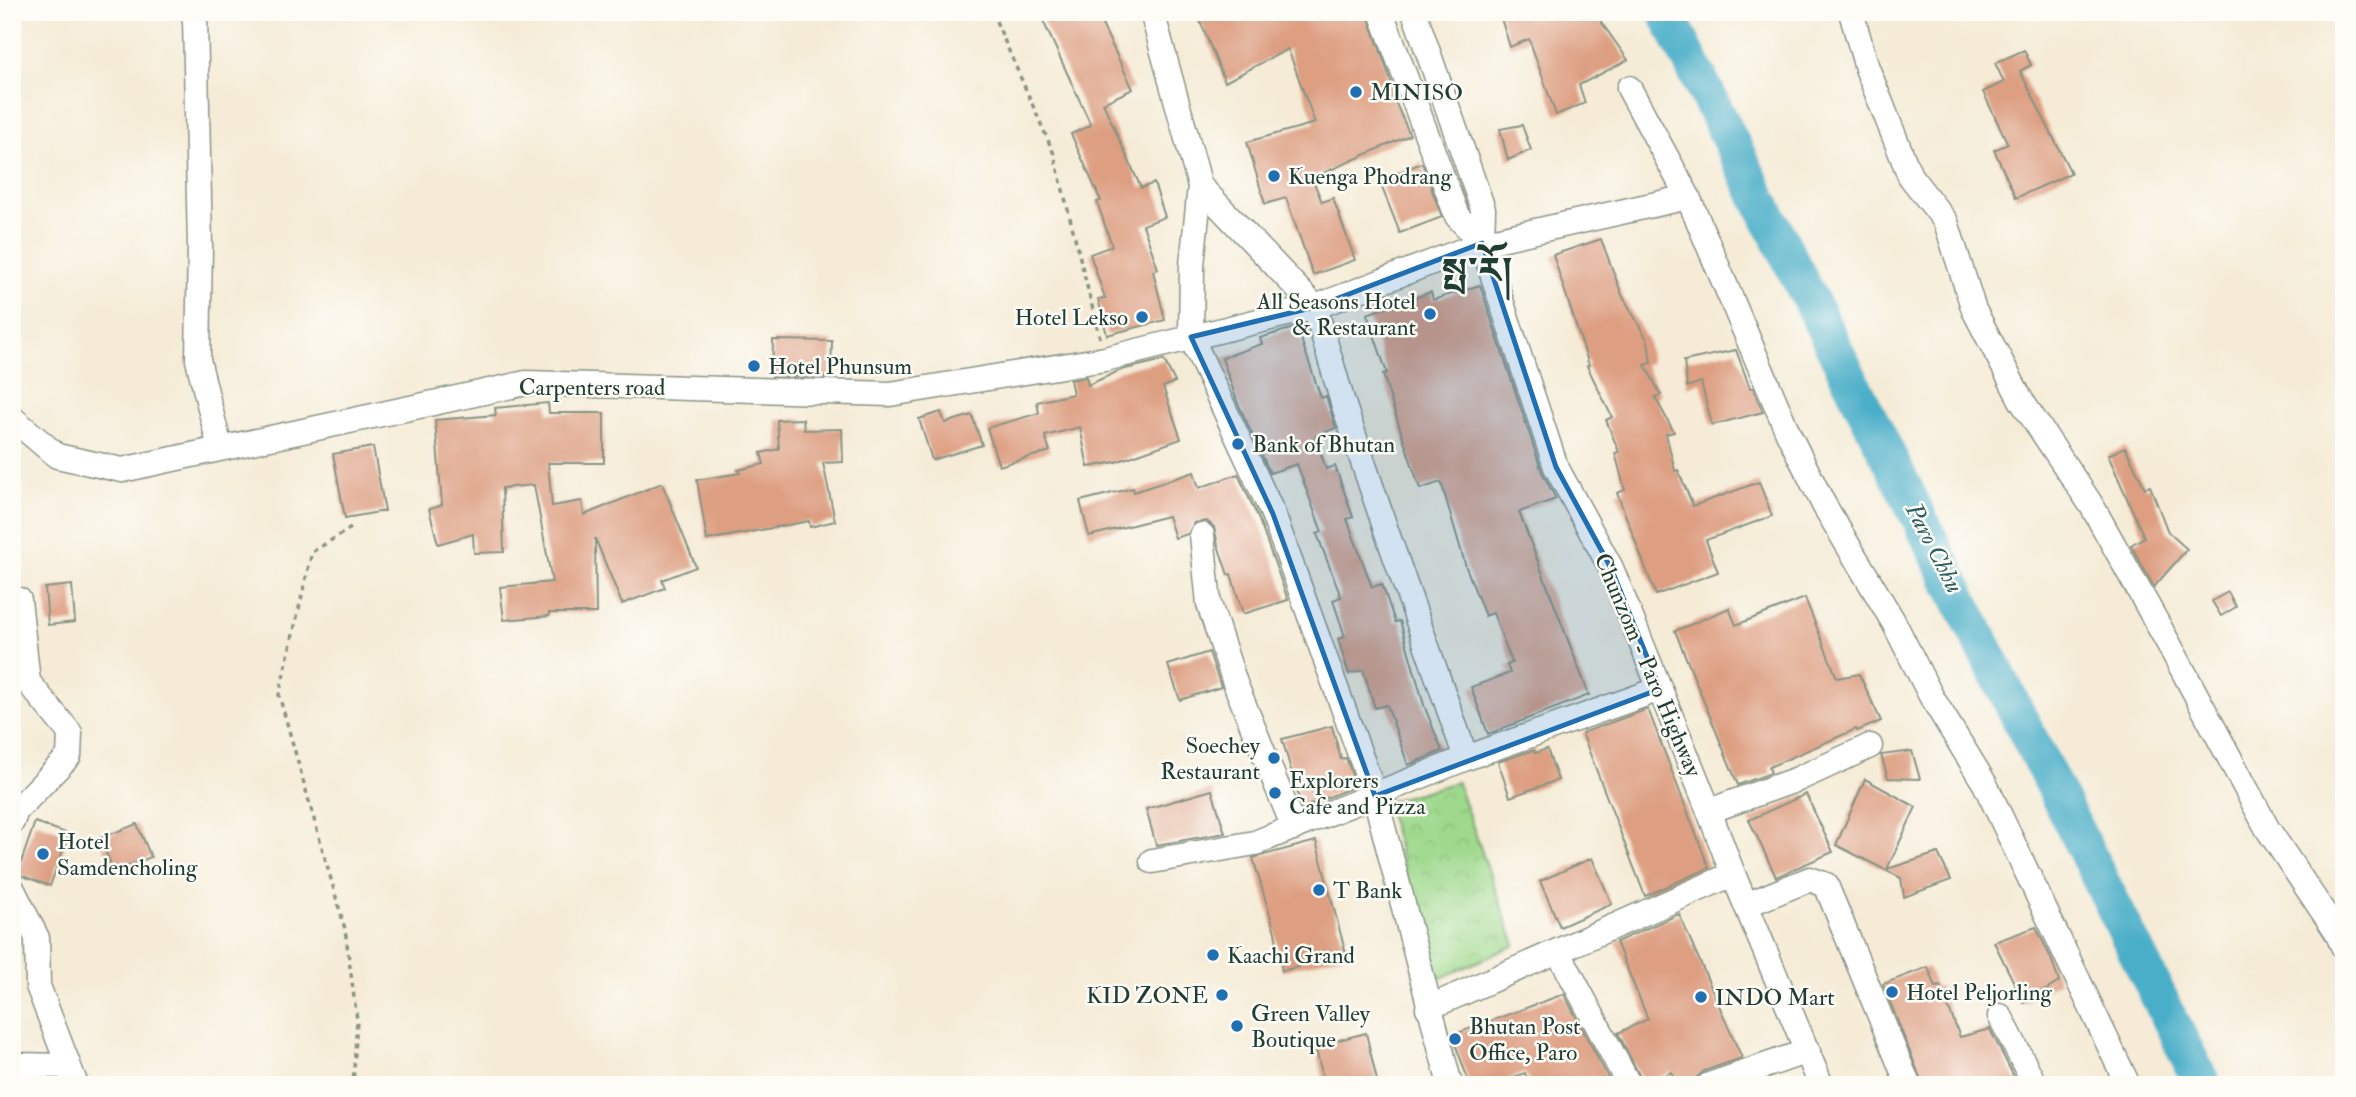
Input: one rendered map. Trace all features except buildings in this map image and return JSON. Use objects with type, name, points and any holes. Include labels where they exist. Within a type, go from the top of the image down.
[{"type":"street","points":[[192,12],[195,19],[200,246],[198,360],[220,448]]},
{"type":"street","points":[[1152,12],[1200,186],[1192,265],[1192,337],[1273,514],[1375,796],[1428,1009],[1450,1085]]},
{"type":"street","name":"Chunzom - Paro Highway","points":[[1381,12],[1457,216],[1482,243]]},
{"type":"street","name":"Chunzom - Paro Highway","points":[[1414,12],[1483,209],[1482,243],[1556,467],[1611,568],[1733,874],[1821,1085]]},
{"type":"street","points":[[1851,12],[1867,68],[1910,176],[1946,222],[1974,310],[2015,389],[2092,506],[2267,828],[2344,947]]},
{"type":"street","points":[[1629,88],[1688,197],[1784,424],[1818,494],[1893,621],[1931,696],[1985,783],[2128,1085]]},
{"type":"street","points":[[1200,186],[1315,307],[1343,403],[1466,758]]},
{"type":"street","name":"Carpenters road","points":[[12,418],[57,456],[122,470],[526,383],[890,394],[1105,359],[1315,307],[1482,243],[1688,197]]},
{"type":"street","points":[[1202,535],[1209,604],[1236,683],[1294,828]]},
{"type":"street","points":[[12,598],[19,600],[28,682],[70,733],[69,756],[16,811],[12,822]]},
{"type":"street","points":[[1152,861],[1255,843],[1466,758],[1660,689]]},
{"type":"street","points":[[1709,811],[1798,779],[1870,746]]},
{"type":"street","points":[[1428,1009],[1733,874]]},
{"type":"street","points":[[1746,905],[1810,879],[1826,885],[1908,1084]]},
{"type":"street","points":[[12,888],[37,938],[38,986],[72,1075]]},
{"type":"street","points":[[1558,951],[1629,1085]]},
{"type":"street","points":[[2000,1016],[2035,1085]]},
{"type":"street","points":[[1709,1085],[1808,1051]]},
{"type":"street","points":[[12,1065],[72,1075]]},
{"type":"path","points":[[992,12],[1054,154],[1105,359]]},
{"type":"path","points":[[351,528],[312,552],[279,695],[345,929],[356,1020],[353,1085]]},
{"type":"highlighted area","points":[[1482,243],[1556,467],[1611,568],[1660,689],[1375,796],[1273,514],[1191,337],[1315,307]]},
{"type":"green space","points":[[1457,782],[1515,945],[1434,981],[1386,802]]},
{"type":"waterway","name":"Paro Chhu","points":[[1666,12],[2203,1085]]},
{"type":"place","name":"MINISO","points":[[1356,92]]},
{"type":"place","name":"Kuenga Phodrang","points":[[1274,176]]},
{"type":"place","name":"All Seasons Hotel & Restaurant","points":[[1430,314]]},
{"type":"place","name":"Hotel Lekso","points":[[1142,317]]},
{"type":"place","name":"Hotel Phunsum","points":[[754,366]]},
{"type":"place","name":"Bank of Bhutan","points":[[1238,444]]},
{"type":"place","name":"Soechey Restaurant","points":[[1274,758]]},
{"type":"place","name":"Explorers Cafe and Pizza","points":[[1275,793]]},
{"type":"place","name":"Hotel Samdencholing","points":[[43,854]]},
{"type":"place","name":"T Bank","points":[[1319,890]]},
{"type":"place","name":"Kaachi Grand","points":[[1213,955]]},
{"type":"place","name":"Hotel Peljorling","points":[[1892,992]]},
{"type":"place","name":"KID ZONE","points":[[1222,995]]},
{"type":"place","name":"INDO Mart","points":[[1701,997]]},
{"type":"place","name":"Green Valley Boutique","points":[[1237,1026]]},
{"type":"place","name":"Bhutan Post Office, Paro","points":[[1455,1039]]},
{"type":"district","name":"སྤ་རོ།","points":[[1477,271]]}]
